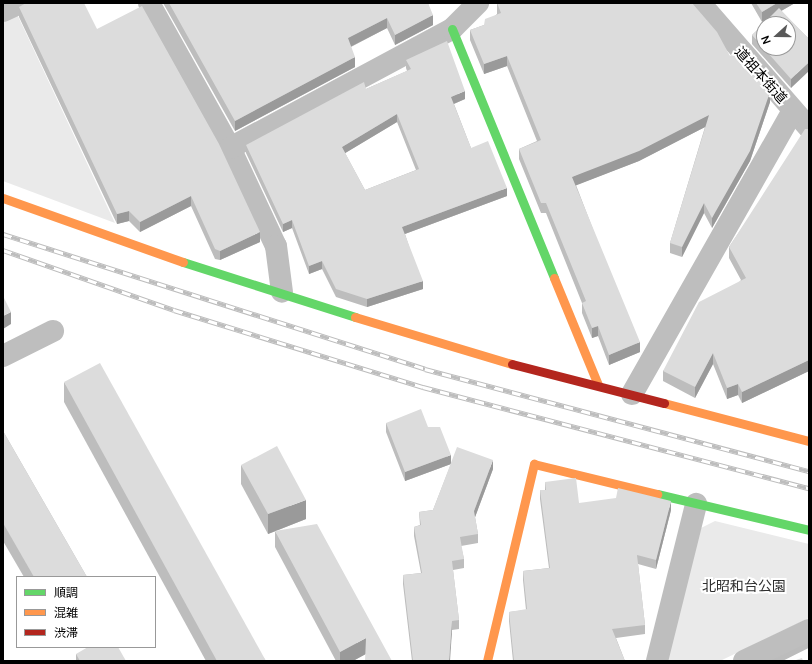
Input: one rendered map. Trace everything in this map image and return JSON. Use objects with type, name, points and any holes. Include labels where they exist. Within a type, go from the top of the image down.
[{"type":"street","points":[[3,11],[20,3]]},
{"type":"street","points":[[149,3],[230,148],[276,246],[282,292]]},
{"type":"street","points":[[230,148],[452,29],[478,3]]},
{"type":"street","name":"道祖本街道","points":[[700,3],[809,128]]},
{"type":"street","points":[[452,29],[598,385]]},
{"type":"street","points":[[632,394],[793,111]]},
{"type":"street","points":[[3,198],[171,258],[282,292],[473,354],[632,394],[710,418],[809,441]]},
{"type":"street","points":[[3,356],[53,332]]},
{"type":"street","points":[[488,661],[534,464],[809,530]]},
{"type":"street","points":[[657,661],[696,504]]},
{"type":"street","points":[[744,661],[809,630]]},
{"type":"green space","points":[[17,14],[115,223],[3,181],[3,21]]},
{"type":"green space","name":"北昭和台公園","points":[[715,521],[809,544],[809,618],[720,661],[667,661],[701,528]]},
{"type":"building","points":[[26,3],[84,3],[97,29],[142,6],[219,144],[260,232],[220,251],[215,249],[191,196],[140,222],[129,211],[117,214],[19,7]]},
{"type":"building","points":[[169,3],[428,3],[433,15],[395,35],[387,18],[348,38],[355,57],[235,121]]},
{"type":"building","points":[[497,3],[692,3],[717,32],[730,56],[734,52],[770,92],[750,151],[712,218],[704,203],[682,247],[670,243],[709,115],[639,151],[572,177],[640,342],[609,355],[598,326],[592,328],[582,303],[586,301],[546,203],[541,203],[519,149],[541,140],[507,56],[484,64],[470,30],[484,25],[485,19],[501,13]]},
{"type":"building","points":[[756,3],[777,3],[762,12]]},
{"type":"building","points":[[779,8],[787,16],[771,16]]},
{"type":"building","points":[[796,26],[809,39],[809,62],[791,79],[771,56],[796,56]]},
{"type":"building","points":[[756,31],[756,40],[752,35]]},
{"type":"building","points":[[447,41],[465,91],[451,97],[471,148],[488,141],[507,188],[402,227],[423,281],[367,299],[336,289],[322,261],[309,266],[292,220],[283,224],[246,145],[364,82],[366,89],[411,69],[406,60]],"holes":[[[397,114],[419,169],[365,190],[342,147]]]},
{"type":"building","points":[[805,129],[809,129],[809,360],[742,392],[738,384],[727,388],[713,353],[695,387],[663,371],[699,302],[746,278],[729,247]]},
{"type":"building","points":[[3,296],[11,312],[3,316]]},
{"type":"building","points":[[100,363],[266,661],[217,661],[64,382]]},
{"type":"building","points":[[421,409],[428,427],[440,427],[451,455],[405,472],[386,423]]},
{"type":"building","points":[[3,431],[86,576],[33,576],[3,523]]},
{"type":"building","points":[[277,446],[306,500],[268,514],[241,465]]},
{"type":"building","points":[[457,447],[493,460],[474,511],[478,534],[460,537],[464,559],[452,561],[459,620],[452,621],[449,661],[413,661],[403,575],[422,573],[414,527],[421,525],[419,512],[433,510]]},
{"type":"building","points":[[576,478],[579,503],[616,498],[618,488],[671,501],[656,560],[637,555],[645,625],[612,629],[625,661],[514,661],[509,612],[527,609],[523,571],[550,568],[540,490],[546,490],[545,482]]},
{"type":"building","points":[[317,524],[392,661],[365,661],[366,638],[340,652],[275,531]]},
{"type":"building","points":[[86,648],[119,648],[126,661],[80,661],[76,654]]},
{"type":"building","points":[[802,658],[803,661],[793,661]]},
{"type":"waterway","points":[[771,661],[809,642]]},
{"type":"railway","points":[[3,234],[425,369],[809,471]]},
{"type":"railway","points":[[3,250],[174,310],[423,387],[809,488]]},
{"type":"traffic: fast","points":[[452,29],[554,278]]},
{"type":"traffic: fast","points":[[183,262],[355,317]]},
{"type":"traffic: fast","points":[[657,494],[809,530]]},
{"type":"traffic: slow","points":[[3,198],[183,262]]},
{"type":"traffic: slow","points":[[554,278],[598,385]]},
{"type":"traffic: slow","points":[[355,317],[512,364]]},
{"type":"traffic: slow","points":[[664,403],[809,441]]},
{"type":"traffic: slow","points":[[487,661],[534,464],[657,494]]},
{"type":"traffic: jam","points":[[512,364],[664,403]]}]
